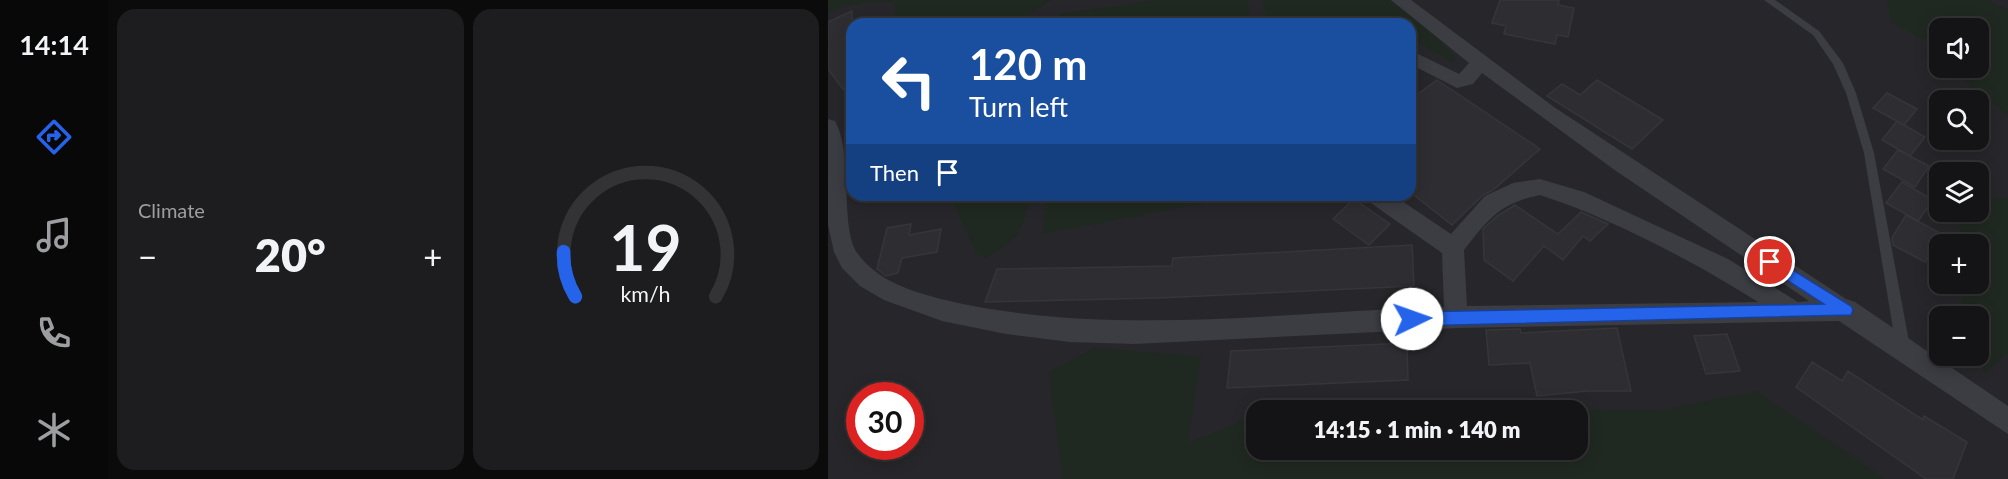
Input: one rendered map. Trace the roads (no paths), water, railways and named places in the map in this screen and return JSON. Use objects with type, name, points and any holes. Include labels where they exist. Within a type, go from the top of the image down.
[{"type":"street","points":[[1400,0],[1479,64],[1637,176],[1904,348],[2008,421]]},
{"type":"street","points":[[1416,59],[1457,81],[1466,79],[1479,64]]},
{"type":"street","points":[[828,126],[835,162],[842,239],[849,260],[877,283],[922,304],[1020,326],[1156,333],[1456,316],[1795,313],[1846,310]]},
{"type":"street","points":[[1456,316],[1453,248],[1474,221],[1493,202],[1513,192],[1540,188],[1576,198],[1720,266],[1795,313]]},
{"type":"street","points":[[1385,201],[1453,248]]},
{"type":"lane","points":[[1769,0],[1816,33],[1838,63],[1851,93],[1869,153],[1904,348]]}]
